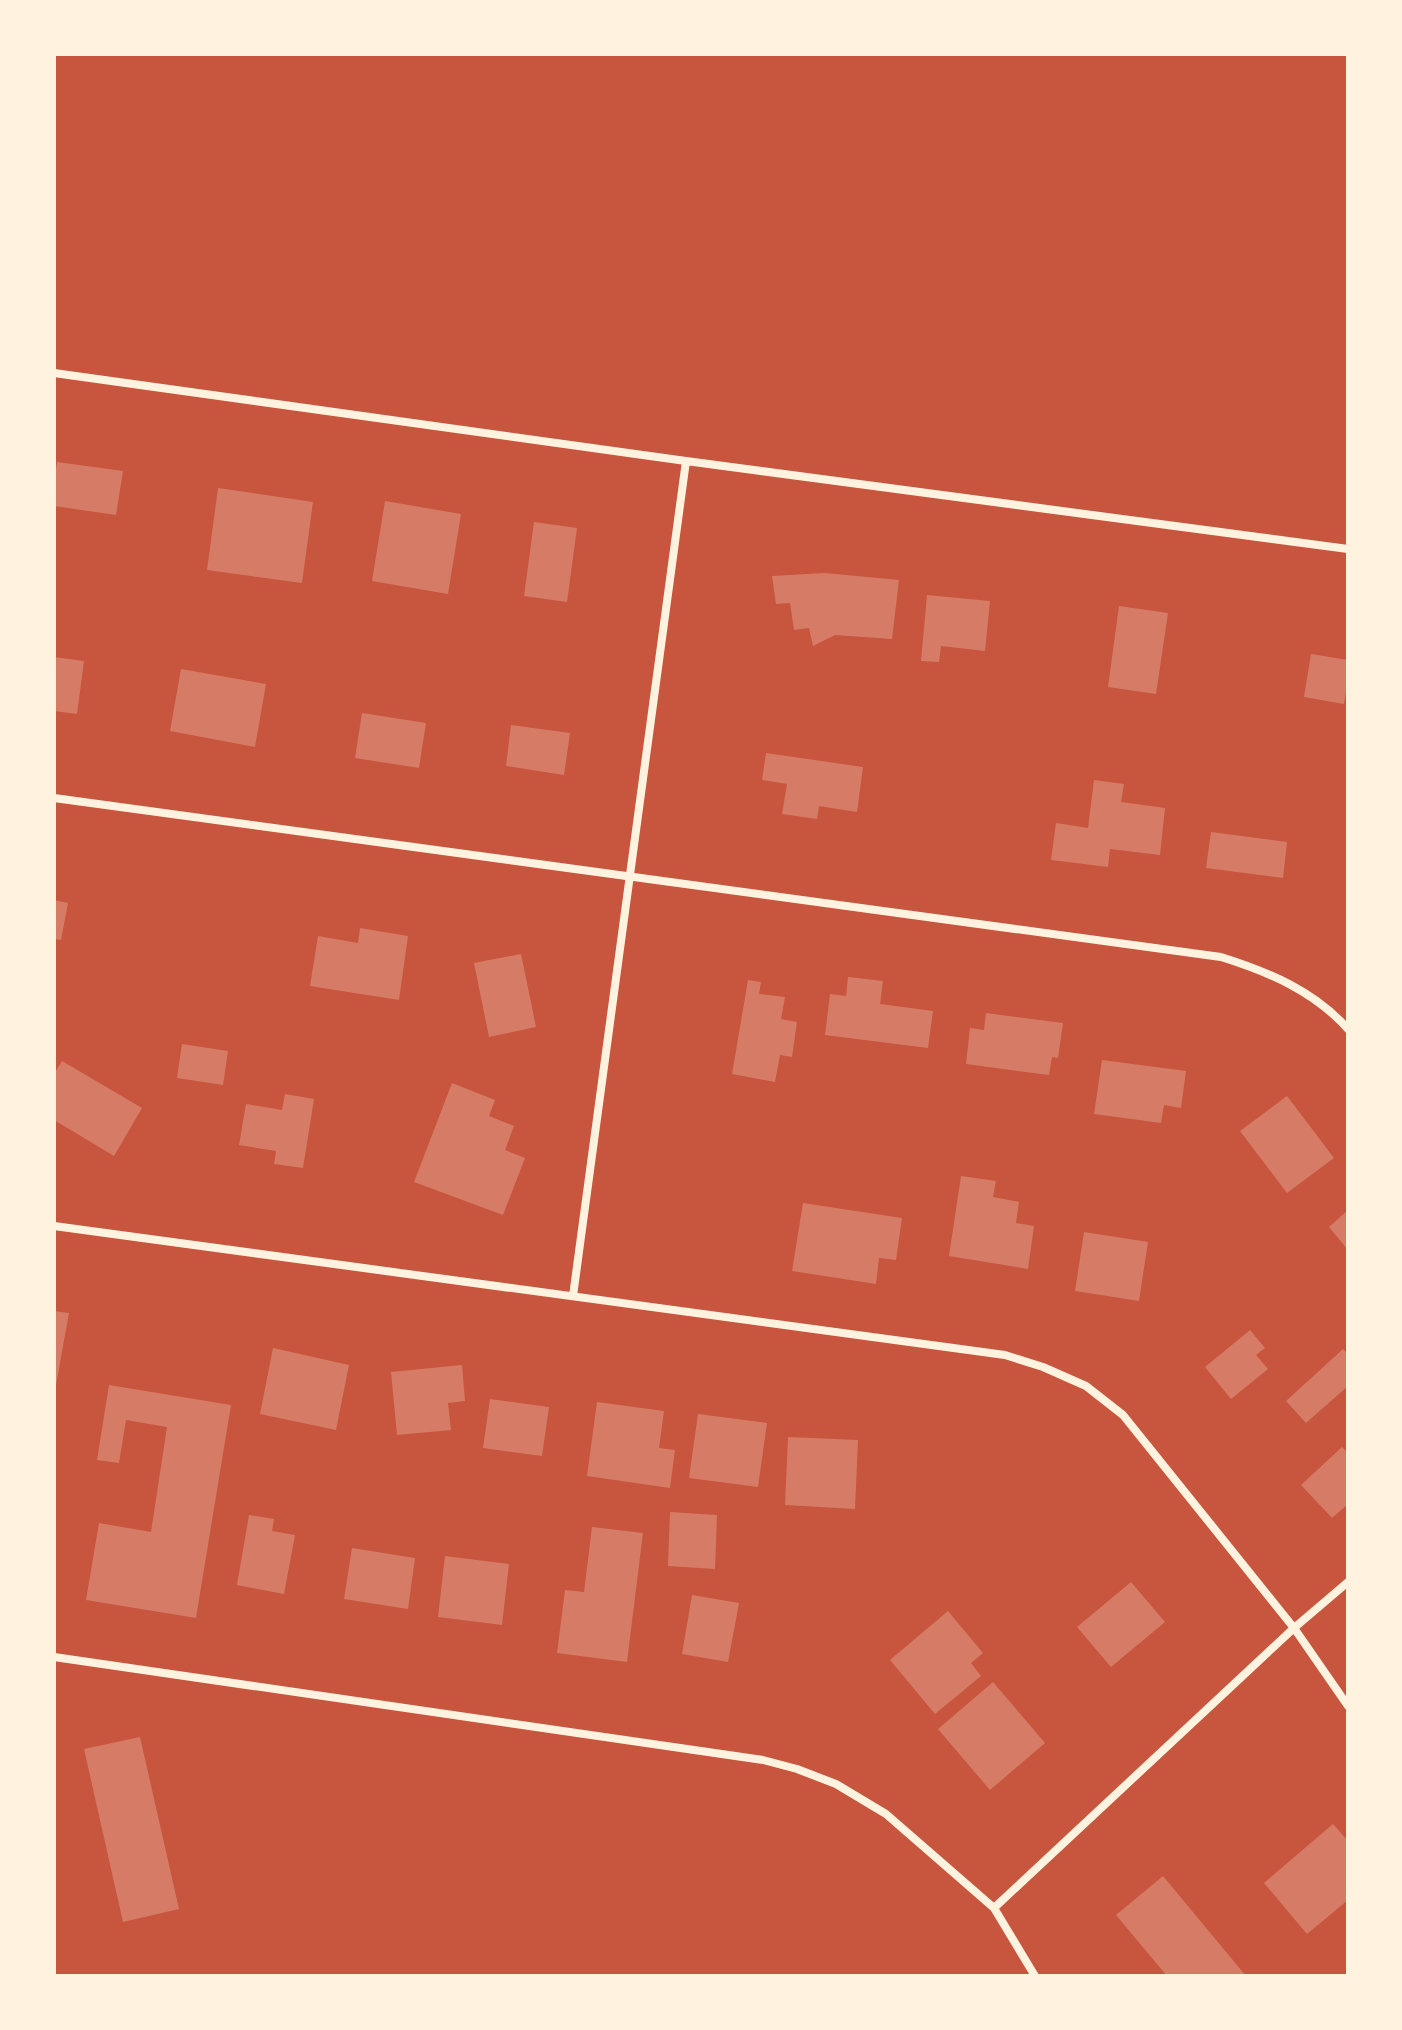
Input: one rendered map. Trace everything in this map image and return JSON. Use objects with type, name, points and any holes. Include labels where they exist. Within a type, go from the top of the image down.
[{"type":"street","points":[[54,373],[1348,549]]},
{"type":"street","points":[[573,1296],[686,461]]},
{"type":"street","points":[[54,798],[1221,957],[1263,970],[1301,990],[1332,1011],[1348,1029]]},
{"type":"street","points":[[54,1226],[1005,1355],[1043,1367],[1086,1386],[1123,1415],[1294,1628],[1348,1706]]},
{"type":"street","points":[[994,1908],[1294,1628],[1348,1582]]},
{"type":"street","points":[[54,1657],[748,1758],[797,1769],[836,1784],[886,1814],[994,1908],[1035,1976]]},
{"type":"building","points":[[57,462],[123,471],[116,515],[54,506]]},
{"type":"building","points":[[218,488],[313,502],[302,583],[207,570]]},
{"type":"building","points":[[385,501],[461,514],[448,594],[372,581]]},
{"type":"building","points":[[534,522],[577,528],[567,602],[524,596]]},
{"type":"building","points":[[825,573],[899,580],[892,639],[835,635],[813,646],[809,628],[794,630],[790,603],[776,604],[772,576]]},
{"type":"building","points":[[927,595],[990,601],[985,651],[941,646],[939,662],[921,661]]},
{"type":"building","points":[[1119,606],[1168,613],[1156,694],[1108,687]]},
{"type":"building","points":[[1311,654],[1348,660],[1344,704],[1304,697]]},
{"type":"building","points":[[54,657],[84,661],[77,714],[54,711]]},
{"type":"building","points":[[181,669],[266,684],[255,747],[170,731]]},
{"type":"building","points":[[362,713],[426,723],[419,768],[355,758]]},
{"type":"building","points":[[511,725],[570,733],[564,775],[506,766]]},
{"type":"building","points":[[766,753],[863,767],[857,812],[819,806],[817,819],[782,814],[787,784],[762,780]]},
{"type":"building","points":[[1094,780],[1124,784],[1121,802],[1165,808],[1160,855],[1110,849],[1108,867],[1051,860],[1056,823],[1088,828]]},
{"type":"building","points":[[1211,832],[1287,842],[1283,878],[1206,868]]},
{"type":"building","points":[[54,900],[68,903],[61,940],[54,939]]},
{"type":"building","points":[[360,928],[408,936],[399,1000],[310,986],[318,936],[358,943]]},
{"type":"building","points":[[521,954],[536,1027],[489,1037],[474,963]]},
{"type":"building","points":[[848,977],[883,981],[880,1004],[933,1011],[928,1048],[825,1035],[830,994],[846,996]]},
{"type":"building","points":[[748,980],[761,982],[759,994],[785,997],[781,1019],[797,1022],[792,1057],[780,1055],[775,1082],[732,1074]]},
{"type":"building","points":[[986,1013],[1063,1023],[1058,1058],[1052,1057],[1049,1075],[966,1064],[970,1028],[984,1030]]},
{"type":"building","points":[[182,1044],[228,1051],[223,1085],[177,1078]]},
{"type":"building","points":[[1102,1060],[1186,1071],[1181,1108],[1164,1105],[1161,1123],[1094,1114]]},
{"type":"building","points":[[62,1061],[142,1108],[114,1156],[54,1120],[54,1074]]},
{"type":"building","points":[[452,1083],[495,1100],[489,1116],[514,1126],[505,1150],[525,1158],[503,1215],[414,1182]]},
{"type":"building","points":[[285,1094],[314,1099],[303,1168],[274,1164],[276,1151],[239,1145],[246,1104],[282,1110]]},
{"type":"building","points":[[1287,1096],[1334,1158],[1287,1193],[1240,1131]]},
{"type":"building","points":[[961,1176],[996,1181],[993,1197],[1019,1202],[1016,1223],[1034,1226],[1028,1269],[949,1256]]},
{"type":"building","points":[[803,1203],[902,1218],[896,1260],[879,1258],[876,1284],[792,1271]]},
{"type":"building","points":[[1348,1210],[1348,1250],[1329,1227]]},
{"type":"building","points":[[1084,1232],[1148,1242],[1139,1301],[1075,1291]]},
{"type":"building","points":[[54,1311],[69,1313],[56,1385],[54,1385]]},
{"type":"building","points":[[1250,1330],[1265,1348],[1256,1355],[1268,1369],[1231,1399],[1205,1367]]},
{"type":"building","points":[[273,1348],[349,1365],[336,1430],[260,1414]]},
{"type":"building","points":[[1343,1349],[1348,1354],[1348,1386],[1306,1423],[1286,1401]]},
{"type":"building","points":[[462,1365],[465,1401],[448,1403],[451,1430],[397,1435],[391,1372]]},
{"type":"building","points":[[109,1385],[231,1405],[196,1618],[86,1600],[99,1523],[151,1532],[167,1427],[126,1420],[119,1463],[97,1460]]},
{"type":"building","points":[[490,1399],[549,1407],[542,1456],[483,1448]]},
{"type":"building","points":[[597,1402],[664,1411],[659,1448],[675,1450],[670,1488],[587,1476]]},
{"type":"building","points":[[698,1414],[767,1423],[758,1487],[689,1478]]},
{"type":"building","points":[[788,1437],[858,1440],[855,1509],[785,1505]]},
{"type":"building","points":[[1342,1447],[1348,1453],[1348,1504],[1332,1518],[1301,1485]]},
{"type":"building","points":[[670,1512],[717,1515],[715,1569],[668,1566]]},
{"type":"building","points":[[249,1515],[274,1519],[272,1531],[295,1535],[284,1594],[237,1585]]},
{"type":"building","points":[[592,1527],[643,1533],[627,1662],[557,1653],[565,1590],[584,1592]]},
{"type":"building","points":[[352,1548],[415,1558],[408,1609],[344,1599]]},
{"type":"building","points":[[445,1556],[509,1564],[502,1625],[438,1617]]},
{"type":"building","points":[[1131,1582],[1165,1622],[1111,1667],[1077,1627]]},
{"type":"building","points":[[692,1595],[739,1603],[728,1662],[682,1654]]},
{"type":"building","points":[[948,1611],[983,1653],[971,1663],[981,1676],[935,1714],[890,1660]]},
{"type":"building","points":[[993,1682],[1045,1743],[990,1790],[938,1729]]},
{"type":"building","points":[[140,1737],[179,1909],[123,1922],[84,1749]]},
{"type":"building","points":[[1333,1824],[1348,1841],[1348,1900],[1307,1934],[1264,1883]]},
{"type":"building","points":[[1163,1876],[1246,1976],[1167,1976],[1116,1915]]}]
